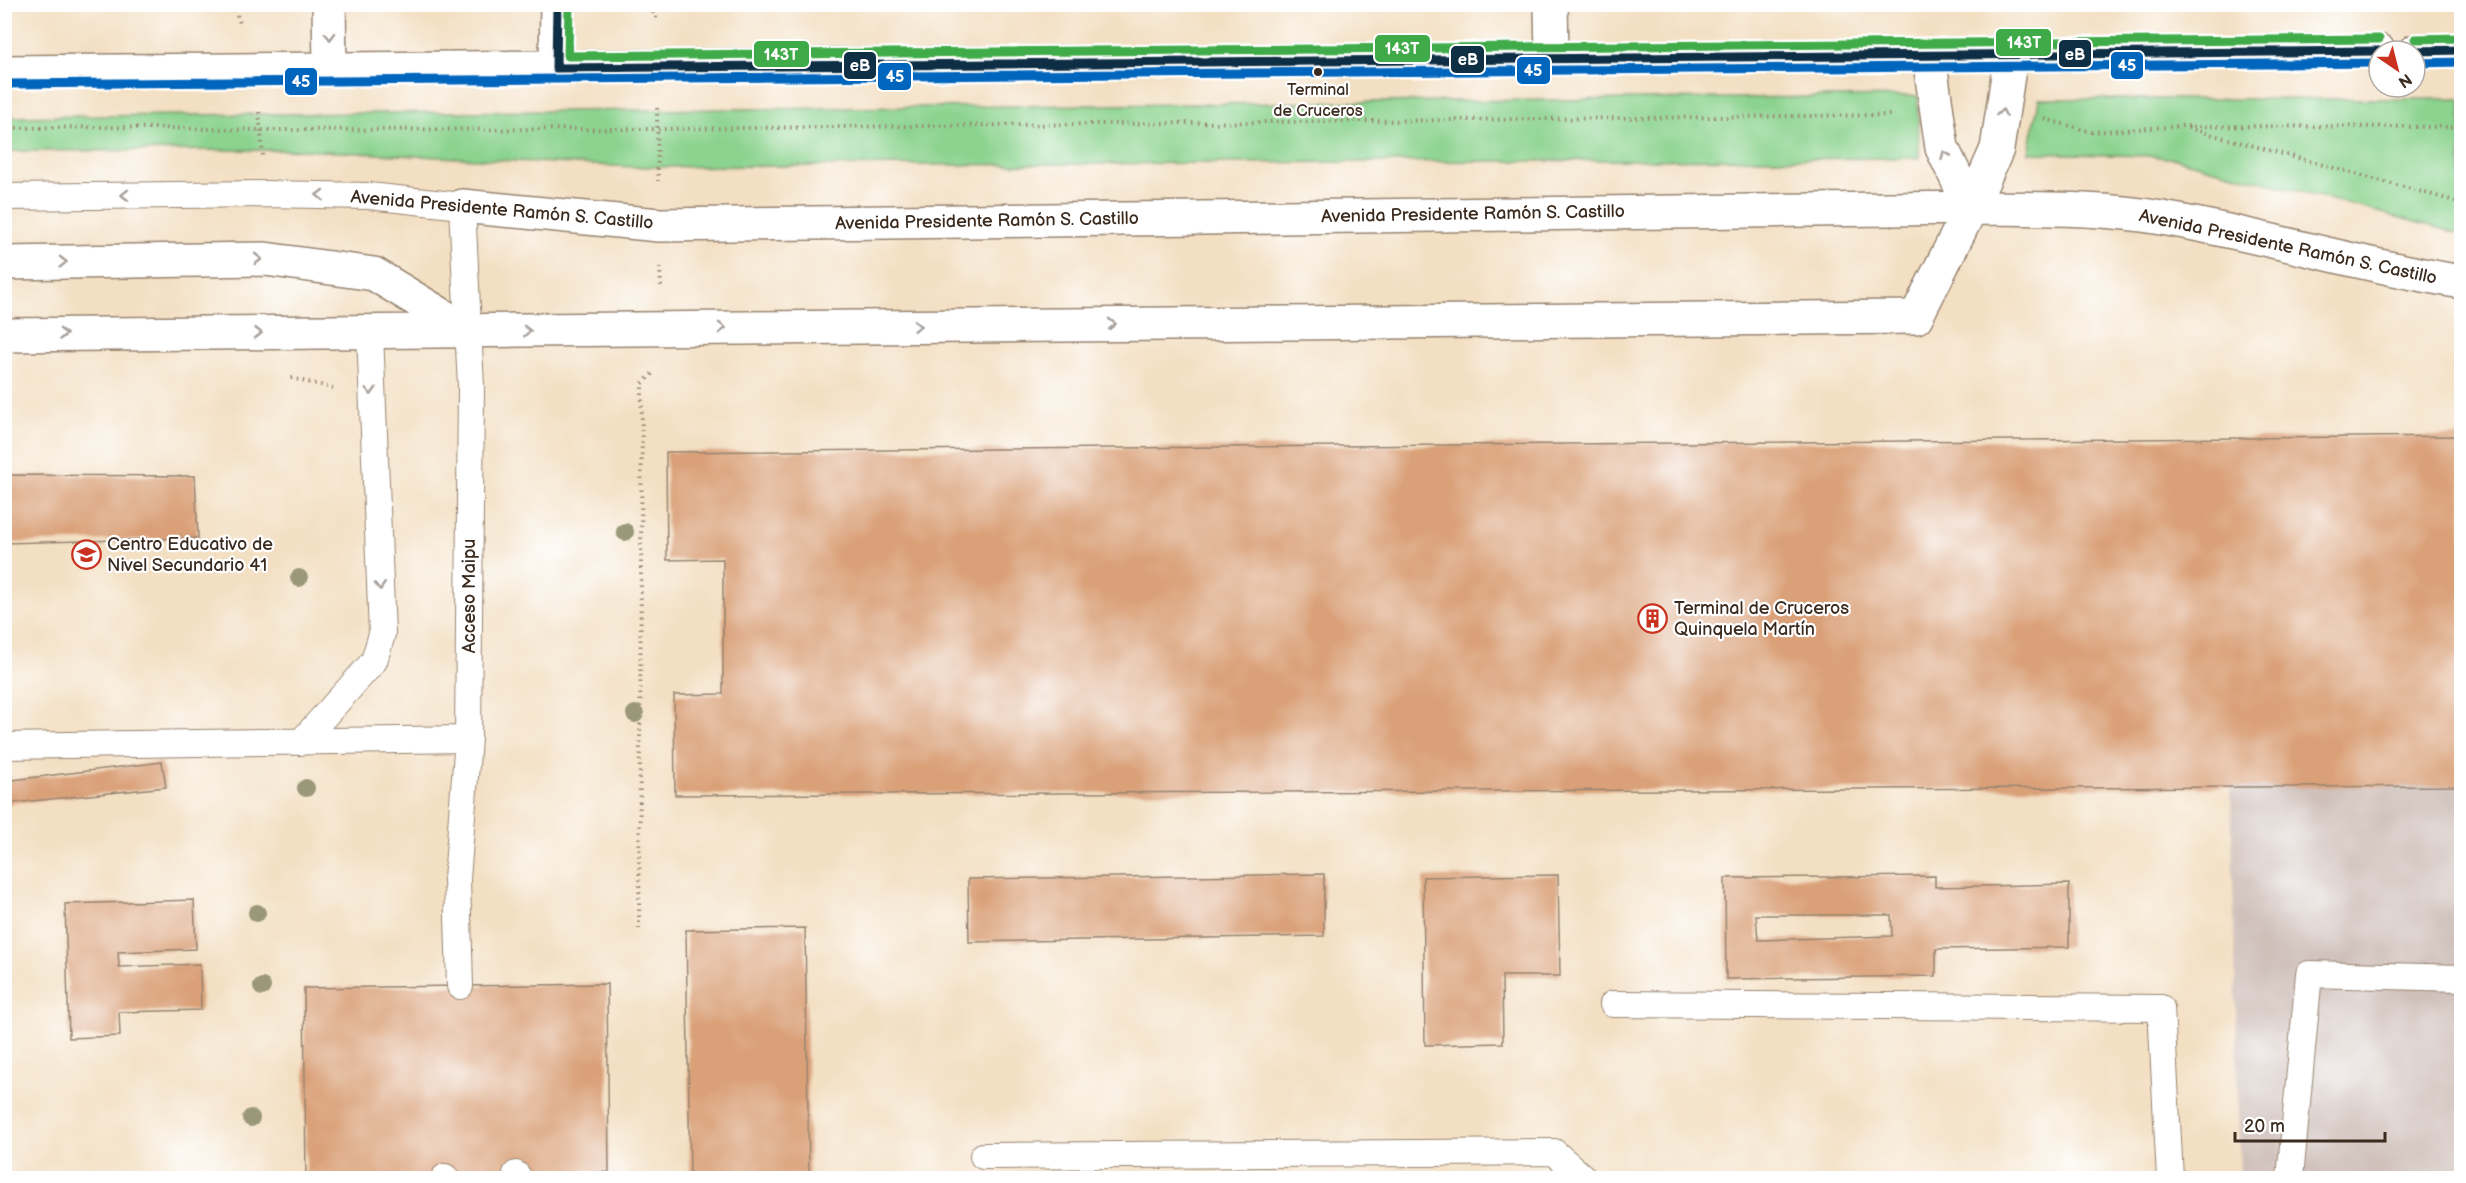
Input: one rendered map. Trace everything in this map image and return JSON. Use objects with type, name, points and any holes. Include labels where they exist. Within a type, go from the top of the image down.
[{"type":"main road","points":[[329,4],[330,68]]},
{"type":"main road","points":[[556,68],[557,4]]},
{"type":"main road","points":[[1551,4],[1552,58]]},
{"type":"main road","points":[[4,72],[2367,51]]},
{"type":"main road","points":[[2427,51],[2462,51]]},
{"type":"main road","points":[[4,335],[1916,317],[1971,208],[1997,149],[2011,55]]},
{"type":"main road","points":[[1929,56],[1942,148],[1971,208]]},
{"type":"main road","name":"Avenida Presidente Ramón S. Castillo","points":[[462,206],[659,225],[1971,208],[2095,210],[2162,218],[2410,274],[2462,282]]},
{"type":"main road","points":[[4,263],[266,259],[374,274],[468,331]]},
{"type":"lane","name":"Avenida Presidente Ramón S. Castillo","points":[[4,196],[357,195],[462,206]]},
{"type":"lane","name":"Acceso Maipu","points":[[460,986],[457,879],[468,739],[471,387],[462,206]]},
{"type":"lane","points":[[301,742],[374,661],[382,634],[370,332]]},
{"type":"lane","points":[[4,746],[468,739]]},
{"type":"lane","points":[[2290,1179],[2309,974],[2462,978]]},
{"type":"lane","points":[[1613,1004],[2161,1008],[2170,1179]]},
{"type":"lane","points":[[983,1156],[1554,1152],[1584,1179]]},
{"type":"path","points":[[639,929],[642,384],[664,362],[659,225],[656,15],[644,4]]},
{"type":"path","points":[[4,128],[657,129],[1672,116],[1936,115]]},
{"type":"path","points":[[2002,115],[2038,117],[2092,132],[2182,126],[2462,127]]},
{"type":"path","points":[[2182,126],[2462,203]]},
{"type":"shaded area","points":[[2461,786],[2461,1178],[2240,1178],[2231,787]]},
{"type":"green space","points":[[1918,96],[1919,158],[635,167],[301,150],[4,151],[5,117]]},
{"type":"green space","points":[[2039,99],[2461,99],[2461,234],[2177,159],[2149,156],[2029,153]]},
{"type":"building","name":"Terminal de Cruceros Quinquela Martín","points":[[2462,436],[2462,786],[675,795],[674,695],[723,694],[723,559],[667,560],[666,452]]},
{"type":"building","points":[[4,475],[195,476],[198,538],[4,543]]},
{"type":"building","points":[[162,762],[166,787],[4,804],[4,781]]},
{"type":"building","points":[[1324,874],[1324,936],[969,942],[968,879]]},
{"type":"building","points":[[1558,875],[1560,976],[1502,976],[1503,1043],[1425,1045],[1423,877]]},
{"type":"building","points":[[1935,876],[1935,887],[2069,884],[2069,947],[1936,949],[1936,976],[1726,979],[1725,878]],"holes":[[[1756,915],[1891,915],[1892,936],[1758,940]]]},
{"type":"building","points":[[194,900],[196,949],[118,952],[119,967],[200,964],[201,1010],[119,1012],[120,1036],[69,1038],[65,904]]},
{"type":"building","points":[[805,928],[809,1175],[690,1177],[686,930]]},
{"type":"building","points":[[607,984],[609,1172],[445,1177],[306,1177],[304,988]]},
{"type":"transit line","name":"eB","points":[[556,68],[557,4]]},
{"type":"transit line","name":"143T","points":[[569,4],[568,56],[2367,39]]},
{"type":"transit line","name":"143T","points":[[2415,39],[2462,38]]},
{"type":"transit line","name":"eB","points":[[2427,51],[2462,50]]},
{"type":"transit line","name":"eB","points":[[556,68],[2367,51]]},
{"type":"transit line","name":"45","points":[[2427,63],[2462,62]]},
{"type":"transit line","name":"45","points":[[4,84],[2367,63]]},
{"type":"place","name":"Terminal de Cruceros","points":[[1318,72]]},
{"type":"place","name":"Centro Educativo de Nivel Secundario 41","points":[[86,554]]},
{"type":"place","name":"Terminal de Cruceros Quinquela Martín","points":[[1653,618]]}]
